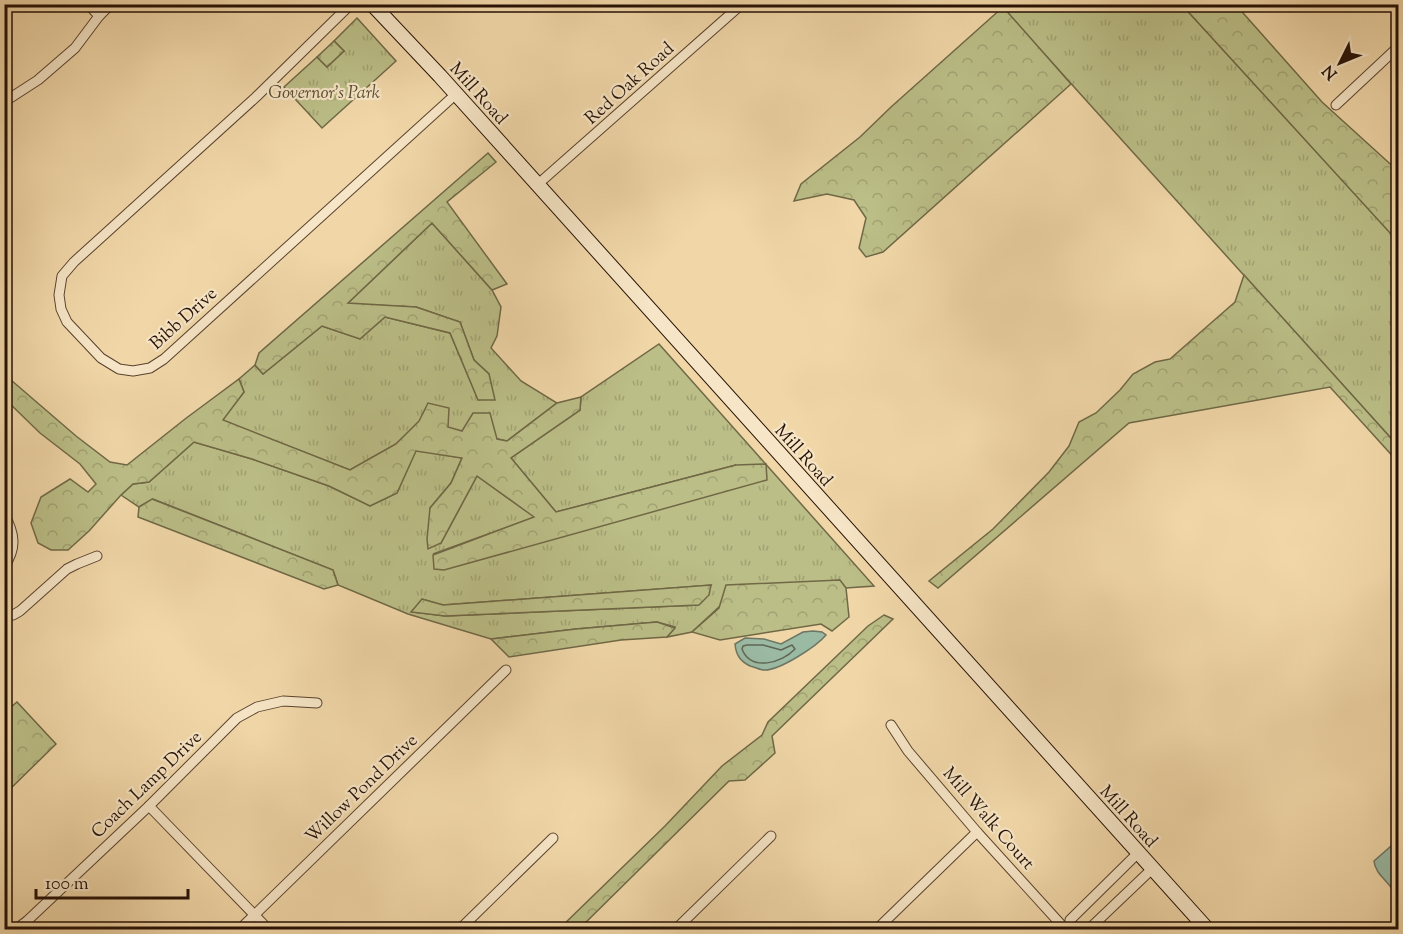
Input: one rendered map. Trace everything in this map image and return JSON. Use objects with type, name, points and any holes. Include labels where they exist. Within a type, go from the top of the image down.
[{"type":"street","points":[[88,4],[99,16]]},
{"type":"street","points":[[4,102],[38,80],[75,48],[111,4]]},
{"type":"street","name":"Bibb Drive","points":[[351,4],[256,97],[74,262],[62,276],[59,295],[67,322],[101,358],[119,369],[133,371],[150,368],[164,358],[456,94]]},
{"type":"street","name":"Mill Road","points":[[372,4],[456,94],[1208,930]]},
{"type":"street","name":"Red Oak Road","points":[[537,185],[741,4]]},
{"type":"street","points":[[1336,105],[1398,47]]},
{"type":"street","points":[[4,514],[11,526],[14,540],[12,556],[4,567]]},
{"type":"street","points":[[4,615],[13,615],[20,610],[67,569],[97,556]]},
{"type":"street","name":"Willow Pond Drive","points":[[239,930],[506,670]]},
{"type":"street","name":"Coach Lamp Drive","points":[[15,930],[149,806],[237,718],[256,707],[283,701],[318,703]]},
{"type":"street","name":"Mill Walk Court","points":[[891,725],[909,751],[977,832],[1068,930]]},
{"type":"street","points":[[149,806],[269,930]]},
{"type":"street","points":[[876,930],[977,832]]},
{"type":"street","points":[[675,930],[771,836]]},
{"type":"street","points":[[459,930],[553,838]]},
{"type":"street","points":[[1068,930],[1070,920],[1138,853]]},
{"type":"street","points":[[1088,930],[1152,869]]},
{"type":"green space","points":[[1000,5],[1182,5],[1391,233],[1398,234],[1398,446]]},
{"type":"green space","points":[[1182,5],[1236,5],[1322,102],[1398,171],[1398,234],[1391,234]]},
{"type":"green space","points":[[1003,7],[1071,84],[883,252],[866,257],[859,248],[866,218],[854,200],[827,194],[794,201],[801,184],[860,137]]},
{"type":"green space","name":"Governor's Park","points":[[357,18],[396,61],[322,128],[284,87],[317,57],[327,67],[344,51],[334,41]]},
{"type":"green space","points":[[334,41],[344,51],[327,67],[317,57]]},
{"type":"green space","points":[[488,153],[496,162],[447,202],[507,284],[492,290],[432,223],[348,303],[416,307],[460,322],[474,360],[489,374],[495,400],[478,400],[450,333],[385,317],[360,339],[322,326],[263,374],[255,365],[259,353]]},
{"type":"green space","points":[[432,223],[492,290],[501,307],[497,336],[491,348],[521,381],[557,403],[507,441],[419,422],[396,444],[350,470],[222,420],[244,392],[239,379],[255,365],[263,374],[322,326],[360,339],[385,317],[450,333],[478,399],[489,374],[474,360],[460,322],[416,307],[347,304]]},
{"type":"green space","points":[[1244,275],[1398,446],[1398,462],[1330,387],[1129,423],[938,588],[929,581],[993,529],[1049,472],[1069,446],[1079,422],[1096,413],[1133,374],[1155,362],[1170,359],[1235,302]]},
{"type":"green space","points":[[659,344],[874,586],[846,588],[839,580],[719,607],[692,632],[667,637],[675,627],[657,622],[491,639],[408,614],[338,585],[333,570],[153,499],[139,507],[121,495],[133,484],[149,482],[194,442],[252,459],[329,486],[370,506],[397,493],[416,450],[462,458],[451,483],[430,508],[441,543],[477,476],[535,517],[433,554],[736,465],[556,512],[511,458],[580,410],[581,397]],"holes":[[[711,585],[698,605],[446,616],[412,612],[422,599],[443,605]]]},
{"type":"green space","points":[[4,374],[110,462],[127,465],[239,379],[244,392],[223,420],[350,470],[396,444],[419,421],[428,403],[449,408],[448,427],[462,431],[473,413],[490,413],[497,439],[507,441],[557,403],[581,397],[580,410],[511,458],[556,512],[736,465],[766,464],[767,480],[444,570],[434,569],[433,555],[534,517],[477,476],[441,543],[428,549],[430,508],[451,483],[462,458],[416,451],[397,493],[370,506],[329,486],[252,459],[194,442],[149,482],[133,484],[68,550],[51,550],[38,543],[31,523],[41,497],[70,479],[88,492],[96,484],[80,464],[40,433],[5,399]]},
{"type":"green space","points":[[152,499],[333,570],[338,585],[324,589],[138,517],[139,507]]},
{"type":"green space","points":[[840,580],[846,588],[849,617],[832,631],[821,624],[720,640],[692,632],[719,608],[726,585]]},
{"type":"green space","points":[[711,585],[709,595],[699,605],[445,616],[411,612],[422,599],[443,605]]},
{"type":"green space","points":[[884,615],[893,619],[772,736],[775,753],[745,780],[729,781],[579,929],[559,929],[665,826],[722,766],[762,735],[768,722],[868,626]]},
{"type":"green space","points":[[657,622],[675,628],[667,637],[621,640],[509,657],[491,639],[576,629]]},
{"type":"green space","points":[[17,702],[56,744],[5,794],[5,712]]},
{"type":"water","points":[[813,631],[826,635],[797,657],[771,669],[762,670],[750,666],[741,660],[736,651],[735,644],[745,638],[764,639],[781,644],[803,632]]},
{"type":"water","points":[[1398,840],[1398,898],[1378,872],[1374,861]]}]
